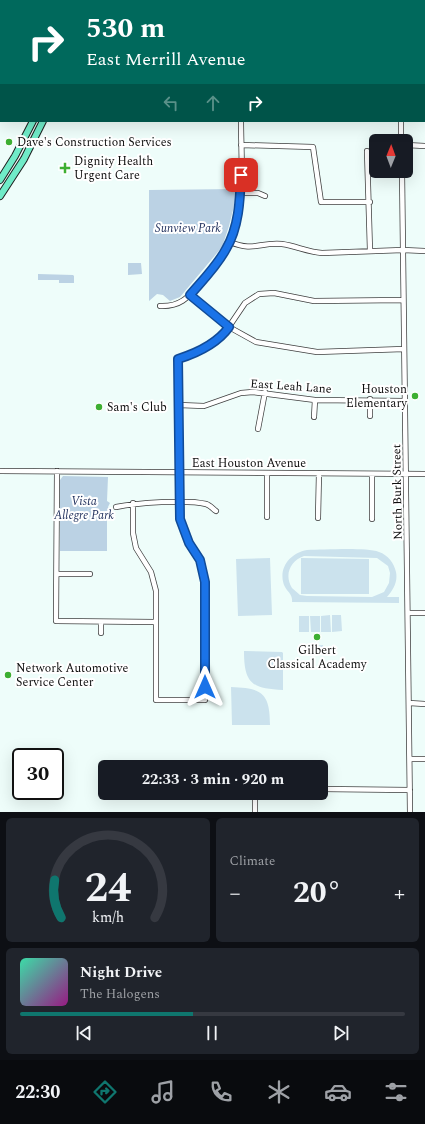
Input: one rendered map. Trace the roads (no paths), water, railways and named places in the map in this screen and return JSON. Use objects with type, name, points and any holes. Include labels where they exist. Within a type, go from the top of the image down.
[{"type":"main road","points":[[0,180],[22,144],[33,122]]},
{"type":"main road","points":[[0,196],[24,159],[42,122]]},
{"type":"street","points":[[160,306],[172,307],[190,295],[225,251],[230,242],[239,210],[241,122]]},
{"type":"street","points":[[401,122],[401,134]]},
{"type":"street","points":[[241,145],[313,146],[321,202],[370,202]]},
{"type":"street","points":[[413,145],[425,146]]},
{"type":"street","points":[[367,150],[370,202],[370,251]]},
{"type":"street","name":"North Burk Street","points":[[402,178],[410,812]]},
{"type":"street","points":[[240,193],[258,193],[265,196]]},
{"type":"street","points":[[230,242],[248,248],[273,244],[287,245],[316,252],[403,250],[425,251]]},
{"type":"street","points":[[133,503],[133,534],[136,548],[154,581],[156,591],[156,700],[205,700],[205,582],[200,560],[182,527],[180,519],[178,359],[194,354],[222,337],[245,302],[259,294],[274,293],[314,300],[403,300]]},
{"type":"street","points":[[190,295],[229,327],[256,342],[307,351],[404,349]]},
{"type":"street","points":[[258,429],[265,392]]},
{"type":"street","name":"East Leah Lane","points":[[179,405],[204,406],[241,393],[265,392],[315,400],[370,399],[405,401]]},
{"type":"street","points":[[370,399],[370,416]]},
{"type":"street","points":[[314,417],[315,400]]},
{"type":"street","name":"East Houston Avenue","points":[[0,471],[425,474]]},
{"type":"street","points":[[57,471],[56,621],[155,622]]},
{"type":"street","points":[[318,518],[319,473]]},
{"type":"street","points":[[267,474],[267,518]]},
{"type":"street","points":[[372,474],[372,519]]},
{"type":"street","points":[[116,507],[133,503],[207,504],[216,511]]},
{"type":"street","points":[[57,574],[90,574]]},
{"type":"street","points":[[408,613],[425,613]]},
{"type":"street","points":[[101,622],[101,633]]},
{"type":"street","points":[[409,703],[425,704]]},
{"type":"street","points":[[410,759],[425,759]]},
{"type":"street","points":[[328,789],[410,790]]},
{"type":"street","points":[[255,800],[255,812]]},
{"type":"place","name":"Dave's Construction Services","points":[[9,142]]},
{"type":"place","name":"Dignity Health Urgent Care","points":[[65,168]]},
{"type":"place","name":"Houston Elementary","points":[[415,396]]},
{"type":"place","name":"Sam's Club","points":[[99,407]]},
{"type":"place","name":"Gilbert Classical Academy","points":[[317,637]]},
{"type":"place","name":"Network Automotive Service Center","points":[[8,675]]},
{"type":"park label","name":"Sunview Park","points":[[188,228]]},
{"type":"park label","name":"Vista Allegre Park","points":[[84,508]]}]
